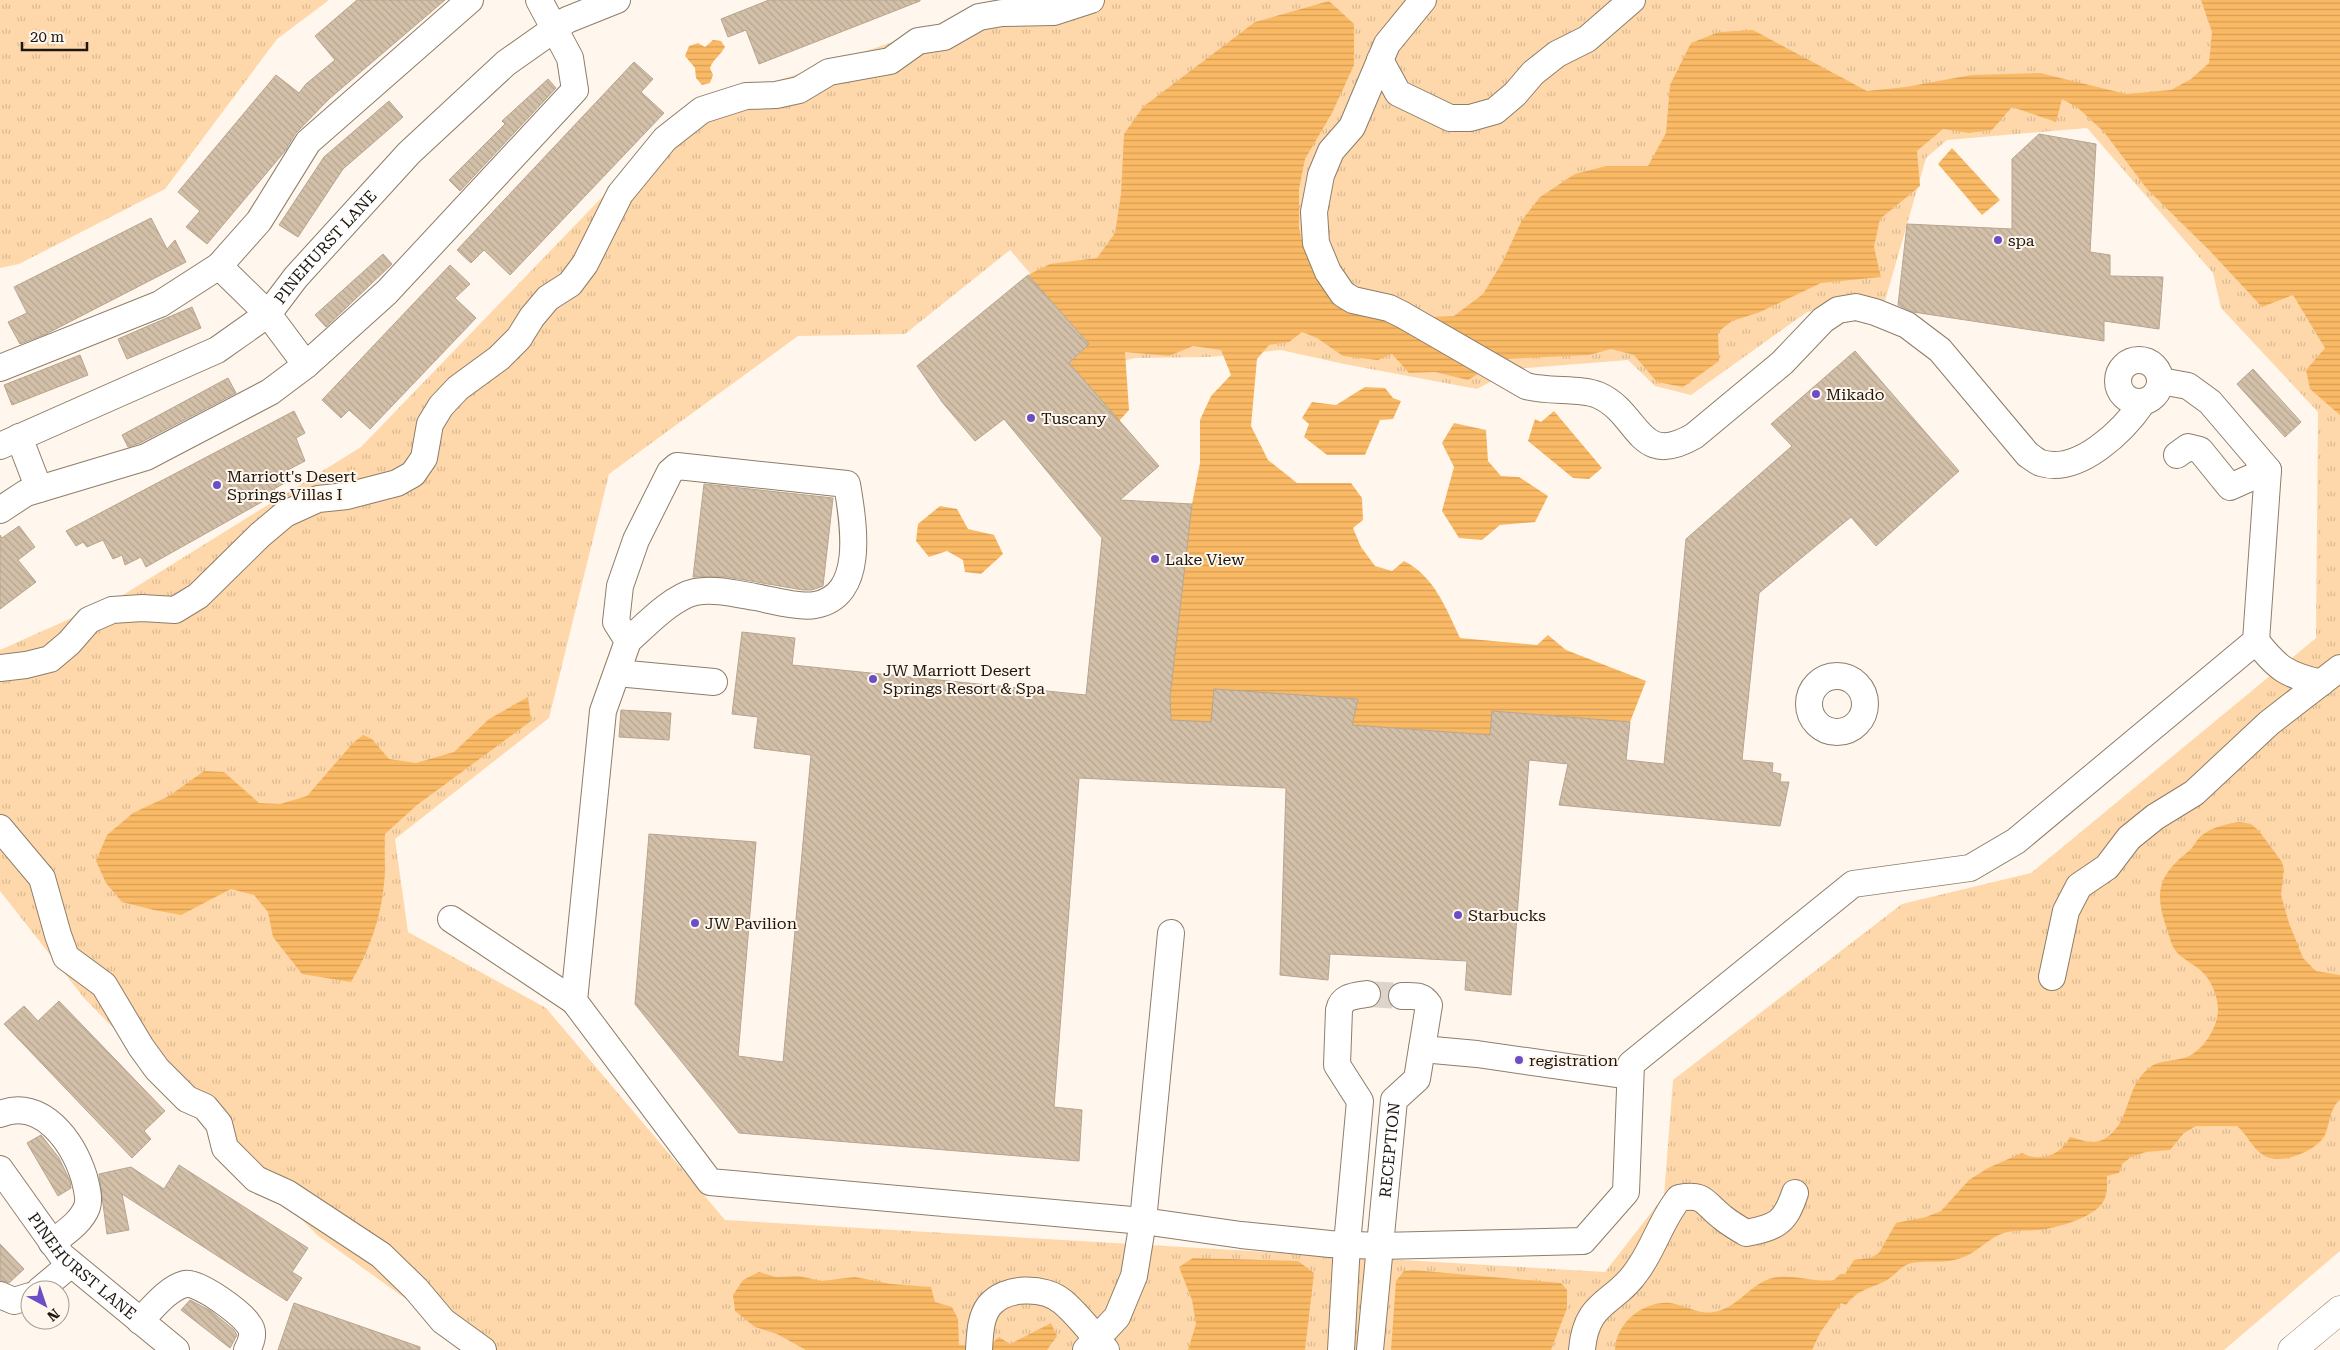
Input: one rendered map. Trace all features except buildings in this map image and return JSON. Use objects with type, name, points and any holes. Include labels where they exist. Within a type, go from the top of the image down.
[{"type":"main road","points":[[2292,1350],[2340,1310]]},
{"type":"street","points":[[0,368],[160,304],[219,266],[259,220],[308,142],[470,0]]},
{"type":"street","points":[[0,510],[26,493],[146,457],[270,392],[306,365],[387,292],[575,90],[570,58],[540,0]]},
{"type":"street","name":"PINEHURST LANE","points":[[10,441],[217,350],[268,314],[296,277],[409,153],[506,64],[567,20],[617,0]]},
{"type":"street","points":[[0,668],[26,665],[50,659],[89,620],[112,610],[142,608],[175,610],[198,596],[260,535],[286,514],[318,499],[347,496],[397,483],[413,474],[424,458],[430,424],[441,406],[458,388],[499,358],[519,338],[532,317],[548,298],[570,284],[585,264],[620,194],[665,139],[702,110],[746,96],[776,96],[799,90],[829,72],[890,61],[918,41],[944,37],[979,17],[1002,13],[1054,12],[1091,0]]},
{"type":"street","points":[[1423,0],[1387,44],[1352,127],[1331,151],[1321,175],[1314,212],[1316,243],[1328,272],[1343,294],[1353,300],[1389,308],[1404,315],[1508,376],[1539,390],[1596,394],[1613,403],[1644,440],[1664,448],[1678,445],[1694,436],[1782,363],[1823,320],[1838,310],[1856,307],[1875,312],[1907,325],[1940,350],[2028,455],[2041,463],[2062,464],[2086,456],[2125,425],[2143,402]]},
{"type":"street","points":[[1380,60],[1398,92],[1450,118],[1470,118],[1495,110],[1515,94],[1539,68],[1557,54],[1587,39],[1632,0]]},
{"type":"street","points":[[219,266],[268,314],[306,365]]},
{"type":"street","points":[[2133,360],[2146,361],[2157,369],[2161,381],[2156,395],[2143,402],[2136,403],[2123,396],[2118,382],[2122,368],[2133,360]]},
{"type":"street","points":[[2161,381],[2188,386],[2210,402],[2268,470],[2256,641],[2285,672],[2331,676]]},
{"type":"street","points":[[10,441],[39,489]]},
{"type":"street","points":[[2177,455],[2188,448],[2200,450],[2230,487],[2268,470]]},
{"type":"street","points":[[574,1001],[603,711],[628,641],[663,611],[680,599],[695,592],[728,592],[815,606],[834,597],[846,587],[855,534],[847,484],[677,466],[670,472],[636,540],[620,586],[616,622],[628,641]]},
{"type":"street","points":[[451,919],[574,1001],[710,1182],[1143,1221],[1241,1235],[1347,1244],[1380,1246],[1583,1241],[1626,1192],[1631,1064],[1854,884],[1970,868],[2016,841],[2256,641]]},
{"type":"street","points":[[617,673],[714,682]]},
{"type":"street","points":[[2052,978],[2066,911],[2079,886],[2107,868],[2129,838],[2155,817],[2194,793],[2270,723],[2331,676]]},
{"type":"street","points":[[0,828],[42,878],[66,957],[104,985],[141,1048],[187,1099],[204,1107],[219,1124],[226,1148],[256,1179],[286,1193],[381,1255],[416,1289],[443,1321],[483,1350]]},
{"type":"street","points":[[979,1346],[982,1318],[990,1305],[1012,1292],[1026,1290],[1044,1293],[1062,1300],[1096,1346],[1117,1317],[1134,1276],[1143,1221],[1171,933]]},
{"type":"street","points":[[1367,994],[1348,997],[1340,1003],[1337,1065],[1360,1101],[1394,1100]]},
{"type":"street","name":"RECEPTION","points":[[1370,1350],[1394,1100],[1417,1079],[1429,1005],[1425,999],[1419,996],[1402,996]]},
{"type":"street","points":[[1422,1049],[1477,1054],[1630,1076]]},
{"type":"street","name":"RECEPTION","points":[[1341,1350],[1347,1244],[1360,1101]]},
{"type":"street","points":[[0,1114],[8,1110],[28,1110],[45,1119],[59,1131],[71,1146],[80,1164],[86,1186],[88,1206],[79,1220],[52,1243]]},
{"type":"street","name":"PINEHURST LANE","points":[[0,1169],[62,1256],[175,1350]]},
{"type":"street","points":[[1582,1350],[1585,1330],[1592,1315],[1606,1299],[1636,1273],[1659,1234],[1667,1212],[1679,1198],[1693,1195],[1705,1200],[1722,1218],[1746,1233],[1768,1228],[1788,1214],[1795,1192]]},
{"type":"street","points":[[52,1280],[71,1264]]},
{"type":"street","points":[[140,1320],[171,1291],[186,1284],[198,1285],[237,1313],[250,1326],[252,1337],[247,1350]]},
{"type":"street","points":[[0,1295],[14,1301],[20,1299]]},
{"type":"green space","points":[[0,0],[329,0],[277,39],[165,189],[19,264],[0,268]]},
{"type":"green space","points":[[996,0],[2340,0],[2340,1251],[2224,1350],[477,1350],[317,1235],[84,998],[0,891],[0,650],[123,595],[361,447],[639,159],[726,98],[985,11]],"holes":[[[2087,128],[2213,273],[2221,308],[2318,412],[2316,638],[2031,873],[1902,904],[1673,1080],[1664,1196],[1605,1272],[725,1220],[546,1008],[408,932],[395,839],[549,718],[609,474],[798,336],[905,334],[1010,250],[1109,365],[1135,358],[1209,357],[1281,350],[1477,389],[1515,369],[1628,360],[1655,386],[1691,395],[1807,312],[1885,301],[1926,158],[1947,140]]]},
{"type":"shaded area","points":[[2201,0],[2340,0],[2340,415],[2310,389],[2306,370],[2325,348],[2293,295],[2262,307],[2210,251],[2147,189],[2104,132],[2078,108],[2062,99],[2056,122],[2012,107],[1992,130],[1969,133],[1943,129],[1917,151],[1920,186],[1880,219],[1874,247],[1881,277],[1821,283],[1760,312],[1732,321],[1718,332],[1719,361],[1683,387],[1657,382],[1634,355],[1611,349],[1589,355],[1503,359],[1468,380],[1435,372],[1409,373],[1392,354],[1378,360],[1343,356],[1317,338],[1302,332],[1289,342],[1269,345],[1257,359],[1251,426],[1268,460],[1297,483],[1351,483],[1362,498],[1363,520],[1353,528],[1361,547],[1375,566],[1392,571],[1404,561],[1414,567],[1438,594],[1460,638],[1537,645],[1548,635],[1566,650],[1646,681],[1630,722],[1493,711],[1490,735],[1352,725],[1358,700],[1211,722],[1171,720],[1170,697],[1192,504],[1200,463],[1200,420],[1211,396],[1231,375],[1221,350],[1193,346],[1169,356],[1125,352],[1129,410],[1119,421],[1069,363],[1089,344],[1028,275],[1050,264],[1097,258],[1115,233],[1121,194],[1124,134],[1143,107],[1255,22],[1329,1],[1354,24],[1354,65],[1332,113],[1305,159],[1299,189],[1299,229],[1305,251],[1334,305],[1385,319],[1454,316],[1483,294],[1503,261],[1522,220],[1540,197],[1575,174],[1606,166],[1648,166],[1666,133],[1670,85],[1691,43],[1719,32],[1753,30],[1867,91],[1906,87],[1971,75],[2040,73],[2126,94],[2171,90],[2191,79],[2209,63],[2212,32]]},
{"type":"shaded area","points":[[713,40],[721,41],[725,47],[710,68],[713,75],[710,83],[702,85],[696,78],[695,68],[685,56],[689,46],[698,43],[705,47]]},
{"type":"shaded area","points":[[1952,148],[2000,200],[1982,215],[1938,164]]},
{"type":"shaded area","points":[[1365,387],[1385,388],[1393,398],[1401,401],[1393,419],[1380,420],[1365,455],[1327,455],[1304,437],[1309,424],[1302,418],[1312,402],[1336,405]]},
{"type":"shaded area","points":[[1554,411],[1602,468],[1589,479],[1573,478],[1528,441],[1535,419],[1541,422]]},
{"type":"shaded area","points":[[1454,423],[1486,430],[1488,461],[1501,476],[1519,477],[1548,496],[1535,522],[1500,525],[1482,540],[1459,538],[1442,511],[1454,467],[1442,443]]},
{"type":"shaded area","points":[[940,506],[957,509],[968,529],[994,535],[1003,554],[981,574],[965,572],[963,560],[947,551],[929,557],[916,541],[918,524]]},
{"type":"shaded area","points":[[528,697],[531,721],[417,805],[385,834],[385,878],[380,910],[368,947],[351,982],[302,974],[273,937],[268,912],[254,895],[231,889],[181,915],[154,910],[122,902],[106,883],[96,861],[107,835],[133,813],[169,796],[204,771],[224,772],[259,803],[280,804],[307,796],[353,743],[363,735],[372,739],[389,759],[416,763],[454,752],[489,719]]},
{"type":"shaded area","points":[[2240,822],[2251,824],[2259,831],[2282,862],[2284,869],[2281,895],[2289,923],[2303,958],[2316,971],[2340,975],[2340,1100],[2332,1111],[2325,1135],[2314,1147],[2297,1156],[2278,1159],[2270,1158],[2259,1152],[2237,1126],[2196,1126],[2184,1133],[2170,1150],[2146,1152],[2131,1157],[2122,1164],[2119,1173],[2107,1176],[2105,1199],[2092,1213],[2064,1225],[1998,1235],[1967,1256],[1955,1260],[1908,1264],[1887,1280],[1860,1292],[1846,1305],[1841,1303],[1820,1333],[1812,1350],[1615,1350],[1620,1331],[1626,1323],[1641,1310],[1650,1306],[1670,1303],[1708,1313],[1722,1310],[1769,1279],[1793,1277],[1826,1281],[1834,1280],[1840,1274],[1845,1274],[1854,1260],[1870,1258],[1879,1253],[1896,1223],[1926,1217],[1941,1211],[1969,1180],[1988,1168],[2022,1153],[2036,1157],[2049,1156],[2056,1153],[2070,1137],[2092,1142],[2106,1138],[2120,1122],[2140,1077],[2152,1066],[2162,1062],[2182,1059],[2193,1054],[2205,1043],[2216,1022],[2218,1008],[2214,990],[2204,974],[2179,955],[2174,948],[2163,916],[2160,895],[2165,877],[2171,868],[2191,849],[2201,836],[2219,826]]},
{"type":"shaded area","points":[[1193,1258],[1298,1261],[1314,1273],[1305,1350],[1188,1350],[1196,1324],[1192,1300],[1179,1267]]},
{"type":"shaded area","points":[[1413,1270],[1561,1283],[1567,1290],[1567,1308],[1551,1350],[1391,1350],[1396,1281],[1404,1271]]},
{"type":"shaded area","points":[[759,1272],[776,1277],[799,1276],[821,1281],[855,1277],[891,1284],[931,1287],[935,1302],[952,1307],[958,1319],[959,1345],[988,1347],[999,1337],[1010,1344],[1051,1323],[1057,1336],[1047,1350],[806,1350],[777,1334],[755,1327],[735,1311],[733,1295],[743,1280]]},
{"type":"tunnel","points":[[1367,994],[1402,996]]},
{"type":"place","name":"spa","points":[[1998,240]]},
{"type":"place","name":"Mikado","points":[[1816,394]]},
{"type":"place","name":"Tuscany","points":[[1031,418]]},
{"type":"place","name":"Marriott's Desert Springs Villas I","points":[[217,485]]},
{"type":"place","name":"Lake View","points":[[1155,559]]},
{"type":"place","name":"JW Marriott Desert Springs Resort & Spa","points":[[873,679]]},
{"type":"place","name":"Starbucks","points":[[1458,915]]},
{"type":"place","name":"JW Pavilion","points":[[695,923]]},
{"type":"place","name":"registration","points":[[1519,1060]]}]
